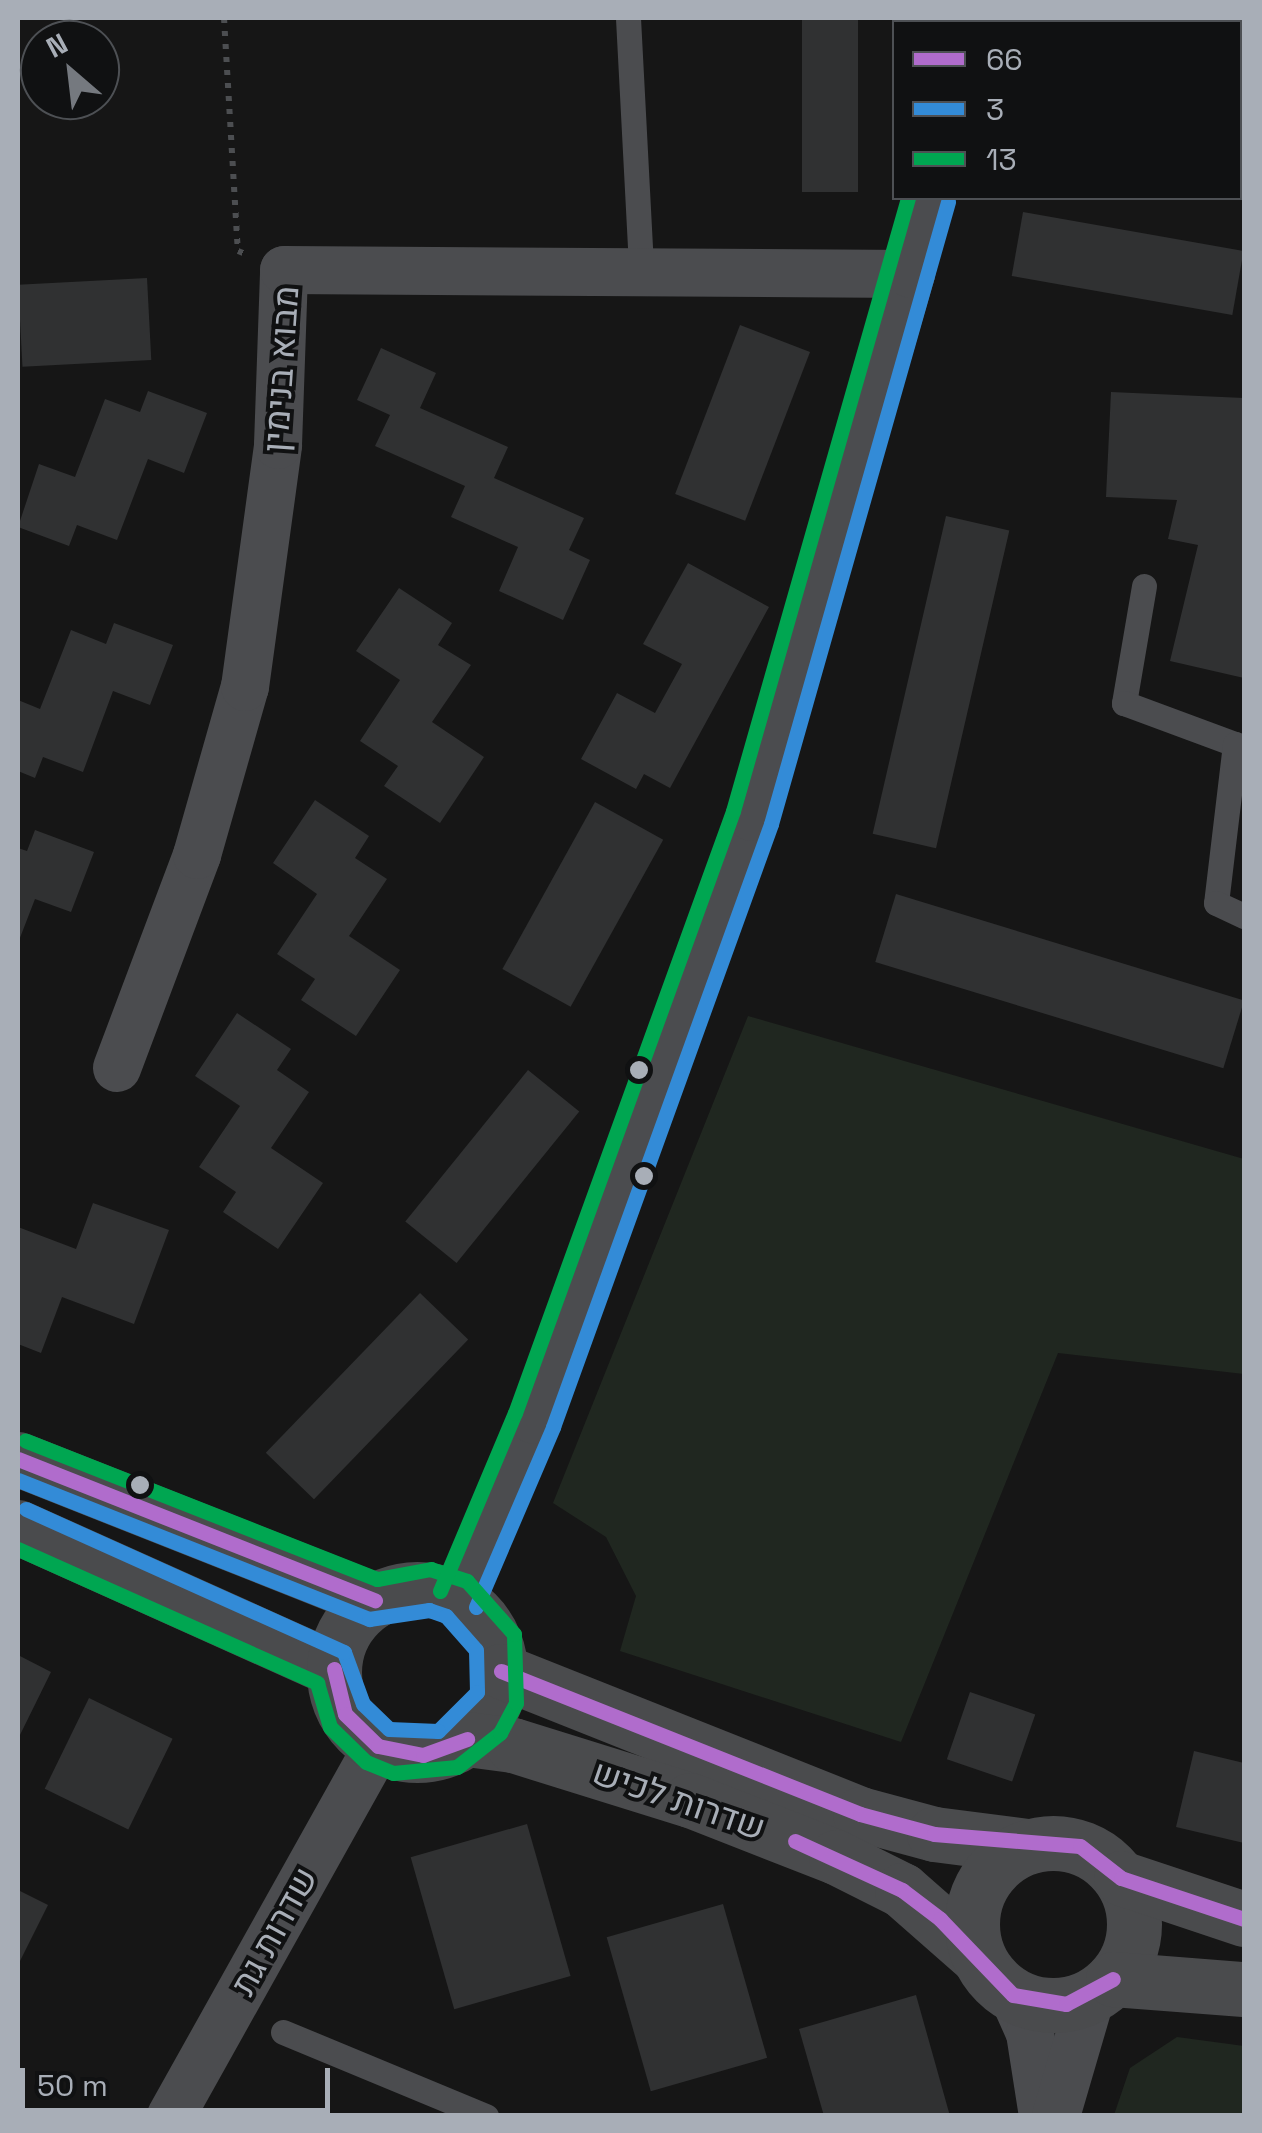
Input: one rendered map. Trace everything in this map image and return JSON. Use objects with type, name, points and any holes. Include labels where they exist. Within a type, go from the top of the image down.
[{"type":"main road","points":[[18,1459],[375,1600]]},
{"type":"main road","points":[[18,1527],[334,1669]]},
{"type":"main road","points":[[417,1590],[458,1599],[496,1642],[501,1671],[498,1697],[467,1740],[423,1755],[378,1746],[345,1714],[334,1669],[354,1618],[375,1600],[417,1590]]},
{"type":"main road","name":"שדרות לכיש","points":[[501,1671],[860,1814],[934,1834],[1027,1846]]},
{"type":"main road","name":"שדרות לכיש","points":[[467,1740],[513,1744],[690,1800],[836,1857],[902,1890],[977,1956]]},
{"type":"main road","points":[[1244,1918],[1122,1878],[1080,1846],[1027,1846],[985,1878],[972,1916],[977,1956],[1013,1995],[1052,2004],[1102,1988],[1244,1990]]},
{"type":"main road","points":[[1102,1988],[1135,1930],[1122,1878]]},
{"type":"street","points":[[458,1599],[534,1420],[752,817],[912,274],[928,200]]},
{"type":"street","name":"מבוא בנימין","points":[[118,1068],[197,854],[245,687],[278,445],[284,270],[912,274]]},
{"type":"street","name":"שדרות גת","points":[[170,2116],[378,1746]]},
{"type":"street","points":[[1056,2116],[1102,1988]]},
{"type":"street","points":[[1013,1995],[1030,2033],[1044,2116]]},
{"type":"lane","points":[[628,18],[641,270]]},
{"type":"lane","points":[[1144,586],[1124,703],[1235,744],[1216,904],[1244,916]]},
{"type":"lane","points":[[283,2032],[486,2116]]},
{"type":"path","points":[[224,18],[238,251],[284,270]]},
{"type":"shaded area","points":[[748,1016],[1244,1159],[1244,1374],[1058,1353],[901,1742],[620,1651],[636,1596],[606,1537],[553,1503]]},
{"type":"shaded area","points":[[1177,2037],[1244,2046],[1244,2115],[1114,2115],[1130,2068]]},
{"type":"building","points":[[802,18],[858,18],[858,192],[802,192]]},
{"type":"building","points":[[1070,18],[1181,18],[1181,20]]},
{"type":"building","points":[[1023,212],[1244,251],[1232,315],[1012,276]]},
{"type":"building","points":[[147,278],[151,360],[22,367],[18,285]]},
{"type":"building","points":[[740,325],[810,352],[745,521],[675,494]]},
{"type":"building","points":[[381,348],[436,373],[420,408],[508,447],[494,478],[584,518],[569,550],[590,560],[563,620],[499,591],[518,547],[451,517],[465,486],[375,446],[390,415],[357,400]]},
{"type":"building","points":[[148,391],[207,413],[184,473],[148,459],[117,540],[77,525],[69,546],[18,527],[39,464],[75,477],[105,399],[140,412]]},
{"type":"building","points":[[1111,392],[1244,398],[1244,678],[1170,661],[1198,545],[1168,539],[1177,500],[1106,497]]},
{"type":"building","points":[[946,516],[1009,531],[936,848],[873,834]]},
{"type":"building","points":[[688,563],[769,607],[670,788],[644,774],[636,789],[581,759],[617,693],[655,713],[682,664],[643,644]]},
{"type":"building","points":[[399,588],[452,623],[438,645],[471,665],[432,722],[484,757],[440,823],[384,786],[398,766],[360,741],[400,680],[356,651]]},
{"type":"building","points":[[114,623],[173,645],[150,705],[113,691],[83,772],[43,757],[35,778],[18,771],[18,700],[40,709],[71,630],[106,644]]},
{"type":"building","points":[[315,800],[369,836],[355,858],[387,879],[349,936],[400,970],[356,1036],[301,1000],[315,979],[277,954],[317,894],[273,863]]},
{"type":"building","points":[[595,802],[663,840],[571,1007],[502,969]]},
{"type":"building","points":[[35,830],[94,852],[71,912],[35,899],[18,943],[18,848],[27,851]]},
{"type":"building","points":[[896,894],[1244,1000],[1223,1068],[875,962]]},
{"type":"building","points":[[237,1013],[291,1049],[277,1070],[309,1092],[271,1148],[323,1183],[278,1249],[223,1212],[236,1192],[199,1167],[240,1106],[195,1076]]},
{"type":"building","points":[[528,1070],[579,1112],[457,1263],[405,1222]]},
{"type":"building","points":[[93,1203],[169,1230],[134,1324],[62,1297],[41,1353],[18,1344],[18,1227],[76,1249]]},
{"type":"building","points":[[420,1293],[468,1340],[314,1499],[266,1453]]},
{"type":"building","points":[[18,1655],[51,1672],[18,1739]]},
{"type":"building","points":[[970,1692],[1035,1714],[1012,1782],[947,1759]]},
{"type":"building","points":[[89,1698],[173,1739],[128,1830],[45,1789]]},
{"type":"building","points":[[1194,1751],[1244,1763],[1244,1843],[1176,1827]]},
{"type":"building","points":[[527,1824],[571,1976],[454,2009],[411,1857]]},
{"type":"building","points":[[18,1890],[48,1905],[18,1965]]},
{"type":"building","points":[[723,1904],[767,2058],[651,2091],[607,1937]]},
{"type":"building","points":[[916,1995],[950,2116],[824,2116],[799,2029]]},
{"type":"transit line","name":"13","points":[[440,1591],[515,1413],[733,811],[907,200]]},
{"type":"transit line","name":"3","points":[[476,1607],[553,1427],[771,824],[948,202]]},
{"type":"transit line","name":"13","points":[[18,1549],[317,1683],[330,1727],[366,1762],[393,1773],[457,1767],[500,1733],[516,1703],[514,1634],[467,1581],[431,1569],[377,1579],[25,1440]]},
{"type":"transit line","name":"66","points":[[18,1459],[375,1600]]},
{"type":"transit line","name":"3","points":[[18,1480],[369,1619],[429,1610],[446,1616],[476,1650],[477,1692],[438,1731],[389,1729],[363,1704],[344,1652],[26,1509]]},
{"type":"transit line","name":"66","points":[[334,1669],[345,1714],[378,1746],[423,1755],[467,1739]]},
{"type":"transit line","name":"66","points":[[501,1671],[860,1814],[934,1834],[1080,1846],[1121,1878],[1244,1919]]},
{"type":"transit line","name":"66","points":[[795,1841],[902,1890],[940,1919],[1013,1995],[1066,2004],[1113,1979]]}]
